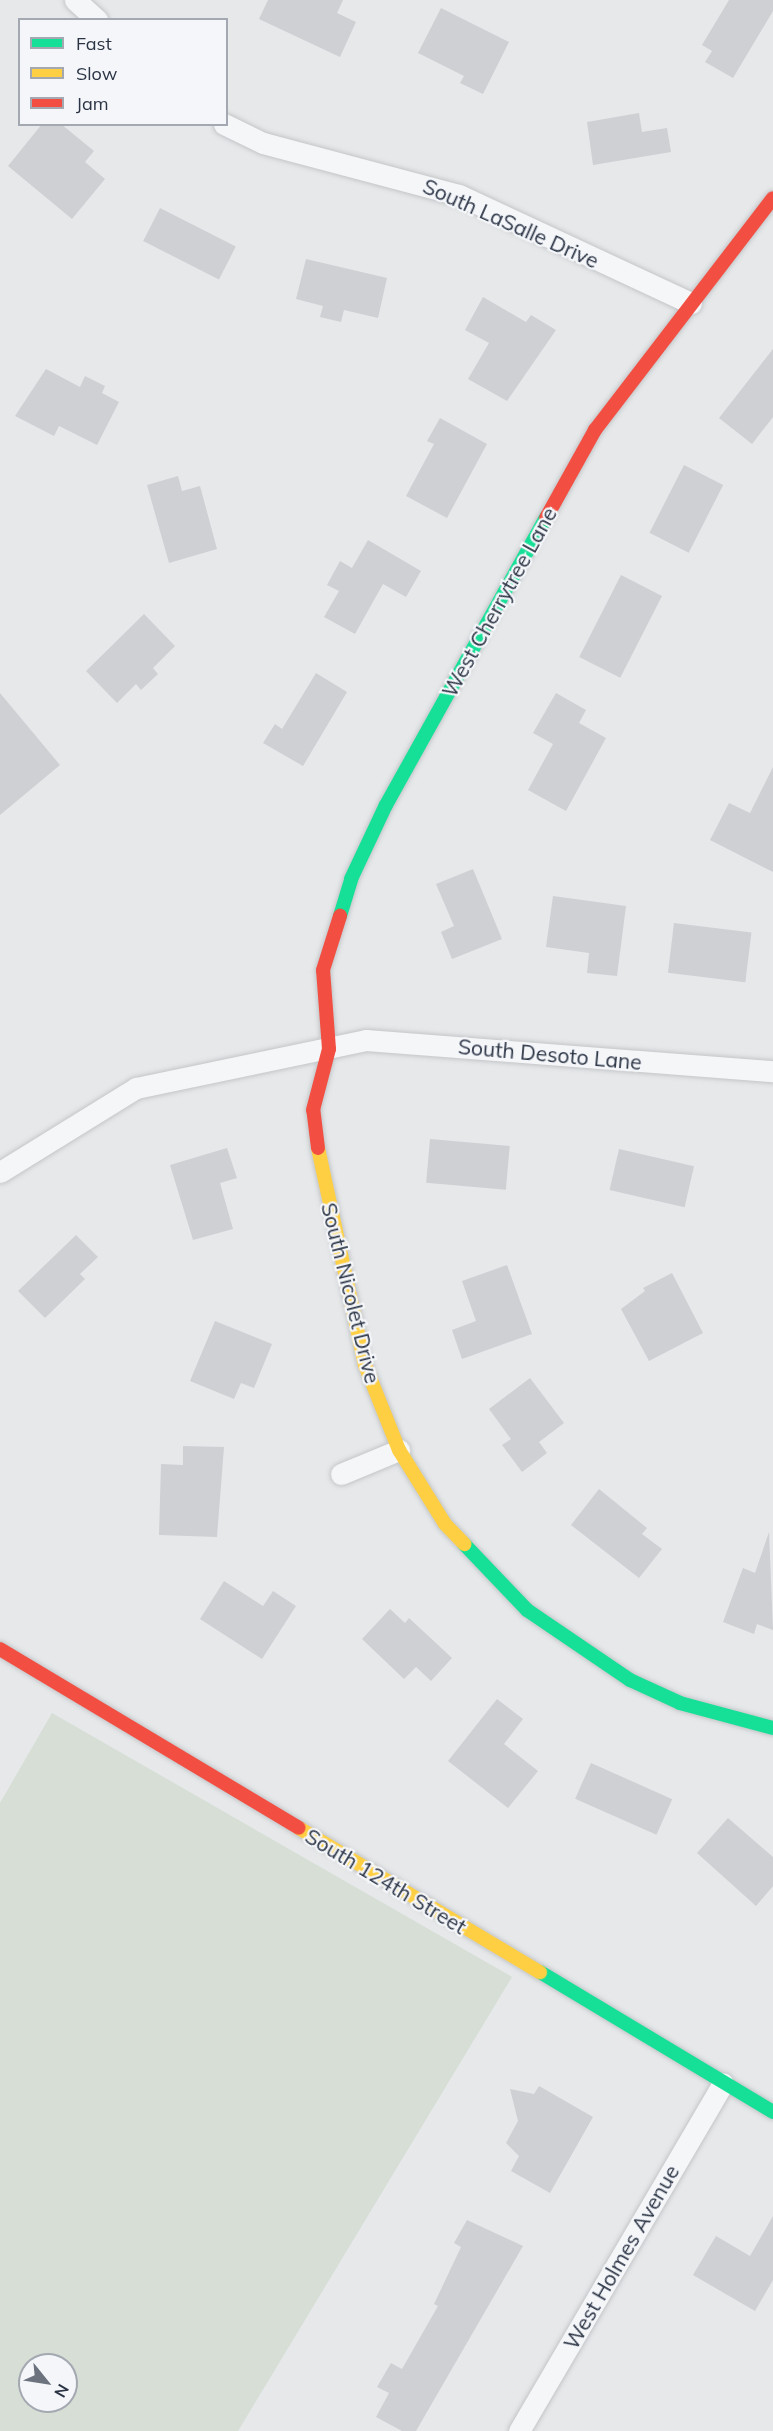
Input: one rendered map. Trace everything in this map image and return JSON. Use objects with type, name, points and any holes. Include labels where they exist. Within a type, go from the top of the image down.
[{"type":"street","points":[[75,0],[95,18]]},
{"type":"street","name":"South LaSalle Drive","points":[[228,126],[263,143],[459,195],[691,303]]},
{"type":"street","name":"West Cherrytree Lane","points":[[329,1049],[323,970],[340,906],[386,805],[595,430],[773,198]]},
{"type":"street","name":"South Desoto Lane","points":[[0,1172],[136,1088],[366,1040],[773,1071]]},
{"type":"street","name":"South Nicolet Drive","points":[[329,1049],[313,1110],[320,1167],[365,1365],[399,1450],[445,1524],[483,1569],[570,1642],[630,1680],[680,1702],[773,1728]]},
{"type":"street","points":[[341,1474],[399,1450]]},
{"type":"street","name":"South 124th Street","points":[[0,1649],[773,2112]]},
{"type":"street","name":"West Holmes Avenue","points":[[519,2431],[723,2083]]},
{"type":"shaded area","points":[[52,1713],[512,1977],[238,2431],[0,2431],[0,1803]]},
{"type":"building","points":[[268,0],[343,0],[337,13],[356,22],[340,57],[259,19]]},
{"type":"building","points":[[729,0],[773,0],[773,11],[733,78],[705,62],[712,51],[702,45]]},
{"type":"building","points":[[441,8],[509,42],[483,94],[460,83],[464,76],[418,53]]},
{"type":"building","points":[[639,113],[642,132],[667,128],[671,152],[593,165],[587,122]]},
{"type":"building","points":[[40,126],[63,126],[94,151],[85,162],[105,179],[72,219],[8,166]]},
{"type":"building","points":[[160,208],[236,247],[219,280],[143,241]]},
{"type":"building","points":[[306,259],[387,278],[378,318],[344,310],[341,322],[320,317],[323,306],[296,299]]},
{"type":"building","points":[[483,297],[526,322],[531,315],[556,330],[507,401],[468,379],[489,343],[465,330]]},
{"type":"building","points":[[773,349],[773,417],[752,444],[719,418]]},
{"type":"building","points":[[46,369],[80,387],[85,376],[105,386],[102,393],[119,402],[97,445],[59,426],[54,436],[15,416]]},
{"type":"building","points":[[440,418],[487,444],[447,518],[406,496],[434,444],[427,441]]},
{"type":"building","points":[[684,465],[723,485],[689,553],[649,533]]},
{"type":"building","points":[[178,476],[182,491],[200,486],[217,549],[169,563],[147,485]]},
{"type":"building","points":[[368,540],[421,571],[406,597],[383,584],[355,634],[324,617],[339,591],[327,585],[340,561],[352,568]]},
{"type":"building","points":[[621,575],[662,596],[620,678],[579,657]]},
{"type":"building","points":[[144,614],[175,646],[153,668],[158,674],[141,690],[136,684],[117,703],[86,671]]},
{"type":"building","points":[[316,673],[347,692],[303,766],[263,743],[275,724],[282,729]]},
{"type":"building","points":[[0,693],[60,765],[0,815]]},
{"type":"building","points":[[556,693],[586,710],[579,723],[606,738],[566,811],[528,790],[553,744],[533,733]]},
{"type":"building","points":[[773,767],[773,872],[710,840],[729,803],[750,813]]},
{"type":"building","points":[[473,869],[502,939],[452,959],[441,932],[454,926],[436,884]]},
{"type":"building","points":[[553,896],[626,906],[617,976],[587,973],[589,953],[546,947]]},
{"type":"building","points":[[674,923],[751,933],[745,982],[668,973]]},
{"type":"building","points":[[430,1139],[510,1146],[506,1190],[426,1183]]},
{"type":"building","points":[[227,1148],[237,1178],[220,1183],[233,1229],[193,1240],[170,1165]]},
{"type":"building","points":[[619,1149],[694,1166],[685,1207],[610,1190]]},
{"type":"building","points":[[76,1235],[98,1257],[80,1274],[85,1279],[45,1318],[18,1291]]},
{"type":"building","points":[[507,1265],[532,1334],[462,1359],[452,1330],[476,1321],[462,1281]]},
{"type":"building","points":[[672,1273],[703,1333],[649,1361],[621,1309],[645,1291],[643,1288]]},
{"type":"building","points":[[215,1321],[272,1344],[254,1388],[241,1383],[234,1399],[190,1381]]},
{"type":"building","points":[[530,1378],[564,1423],[539,1442],[547,1453],[522,1472],[502,1445],[511,1439],[489,1409]]},
{"type":"building","points":[[183,1446],[224,1447],[217,1537],[159,1535],[161,1464],[183,1465]]},
{"type":"building","points":[[599,1489],[647,1528],[642,1534],[662,1549],[639,1578],[571,1525]]},
{"type":"building","points":[[769,1532],[773,1630],[757,1624],[754,1634],[723,1622],[743,1568],[755,1573]]},
{"type":"building","points":[[224,1581],[263,1606],[273,1591],[296,1606],[262,1659],[200,1619]]},
{"type":"building","points":[[390,1609],[405,1623],[409,1618],[452,1658],[431,1681],[416,1667],[404,1679],[362,1639]]},
{"type":"building","points":[[497,1699],[523,1719],[504,1744],[538,1771],[508,1808],[448,1761]]},
{"type":"building","points":[[591,1763],[672,1799],[656,1835],[575,1799]]},
{"type":"building","points":[[728,1818],[773,1857],[773,1886],[756,1906],[697,1853]]},
{"type":"building","points":[[539,2086],[593,2117],[550,2193],[511,2171],[519,2156],[506,2143],[518,2121],[510,2089],[534,2094]]},
{"type":"building","points":[[773,2216],[773,2280],[755,2311],[693,2275],[716,2236],[750,2256]]},
{"type":"building","points":[[467,2220],[523,2246],[416,2431],[402,2431],[376,2417],[389,2393],[377,2387],[391,2363],[402,2369],[438,2306],[434,2304],[461,2247],[454,2243]]},
{"type":"traffic: fast","points":[[340,916],[351,879],[386,805],[546,518]]},
{"type":"traffic: fast","points":[[464,1544],[527,1610],[630,1680],[680,1703],[773,1728]]},
{"type":"traffic: fast","points":[[540,1972],[773,2112]]},
{"type":"traffic: slow","points":[[318,1148],[365,1365],[399,1450],[445,1524],[464,1544]]},
{"type":"traffic: slow","points":[[299,1828],[540,1972]]},
{"type":"traffic: jam","points":[[546,518],[595,430],[773,198]]},
{"type":"traffic: jam","points":[[318,1148],[313,1110],[329,1049],[323,970],[340,916]]},
{"type":"traffic: jam","points":[[0,1649],[299,1828]]}]
